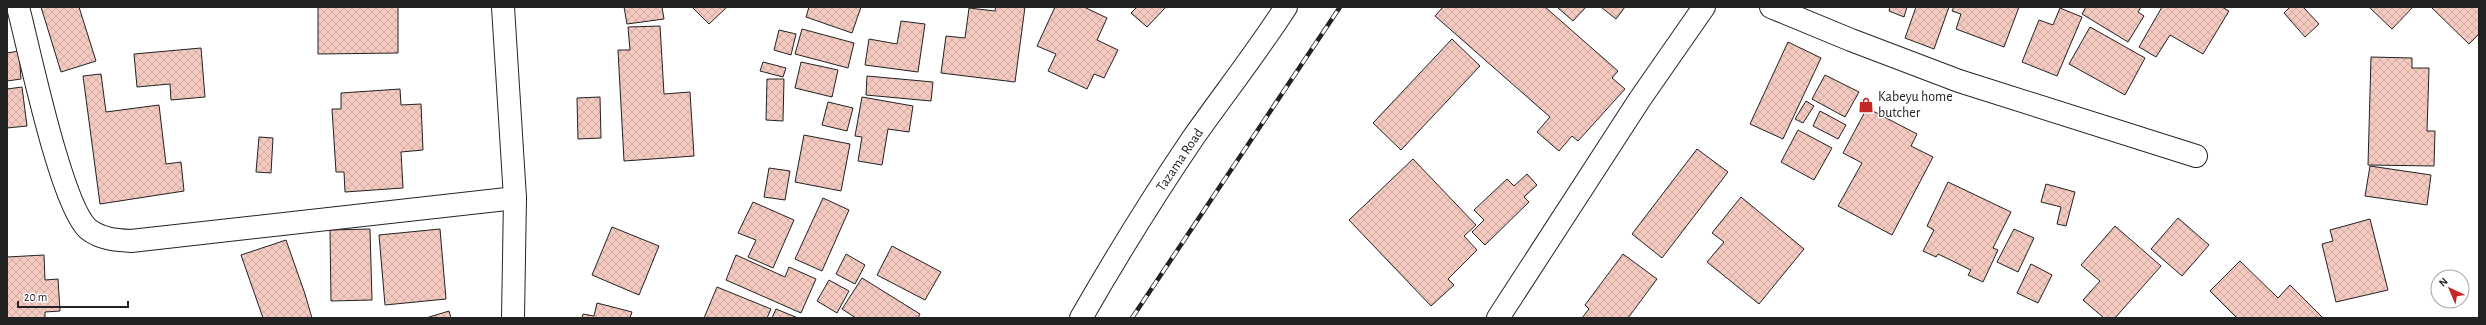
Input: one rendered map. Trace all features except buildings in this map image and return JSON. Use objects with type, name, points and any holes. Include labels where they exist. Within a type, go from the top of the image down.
[{"type":"street","points":[[18,7],[57,158],[71,199],[87,228],[106,239],[131,241],[514,198]]},
{"type":"street","points":[[503,7],[514,198],[513,318]]},
{"type":"street","name":"Tazama Road","points":[[1080,318],[1116,256],[1190,144],[1259,49],[1286,7]]},
{"type":"street","points":[[1498,318],[1640,99],[1704,7]]},
{"type":"street","points":[[1771,7],[1851,40],[1959,81],[2196,156]]},
{"type":"railway","points":[[1132,318],[1340,7]]},
{"type":"place","name":"Kabeyu home butcher","points":[[1866,105]]}]
